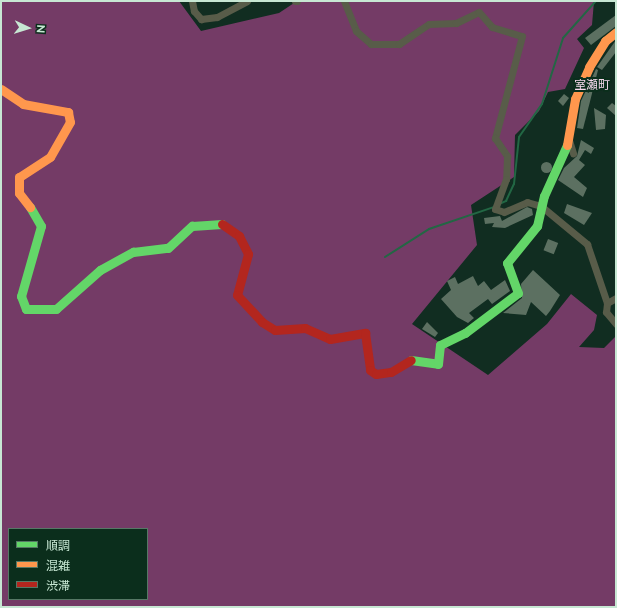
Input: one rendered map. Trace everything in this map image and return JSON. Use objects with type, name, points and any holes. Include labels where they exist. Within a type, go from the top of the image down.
[{"type":"street","points":[[192,1],[194,11],[201,20],[216,17],[247,1]]},
{"type":"street","points":[[344,1],[356,31],[371,44],[399,44],[429,24],[456,23],[479,12],[492,27],[522,36],[495,138],[507,156],[506,179],[494,205],[504,212],[527,202],[541,206],[587,244],[607,303],[609,319],[616,324]]},
{"type":"street","points":[[1,89],[23,104],[61,108],[68,112],[70,122],[50,157],[20,177],[19,194],[39,218],[41,226],[33,264],[21,296],[26,309],[56,309],[100,270],[133,252],[168,248],[192,226],[222,224],[239,236],[248,254],[237,295],[262,322],[275,330],[305,328],[330,339],[363,332],[368,336],[370,370],[376,374],[391,372],[413,359],[438,364],[440,345],[465,332],[518,293],[507,263],[538,226],[541,206],[568,136],[575,100],[589,68],[605,41],[616,32]]},
{"type":"street","points":[[568,136],[573,153]]},
{"type":"street","points":[[607,303],[616,298]]},
{"type":"shaded area","points":[[1,1],[179,1],[201,31],[279,13],[297,1],[594,1],[592,25],[577,39],[584,48],[565,89],[548,92],[539,111],[515,135],[514,177],[471,205],[477,245],[412,324],[488,375],[547,324],[571,294],[597,315],[594,330],[579,347],[604,348],[616,336],[616,607],[1,607]]},
{"type":"building","points":[[616,15],[616,26],[591,45],[585,38]]},
{"type":"building","points":[[616,40],[616,52],[602,70],[597,67]]},
{"type":"building","points":[[596,69],[598,70],[583,129],[577,128],[581,101]]},
{"type":"building","points":[[564,94],[569,98],[563,106],[558,101]]},
{"type":"building","points":[[612,103],[616,106],[616,116],[607,108]]},
{"type":"building","points":[[594,108],[606,115],[605,129],[596,130]]},
{"type":"building","points":[[581,140],[594,148],[591,154],[585,150],[579,160],[585,165],[574,177],[587,188],[583,197],[558,180],[564,168],[577,156]]},
{"type":"building","points":[[544,162],[548,162],[550,163],[550,171],[544,172],[541,169],[541,165]]},
{"type":"building","points":[[567,204],[592,213],[584,225],[564,213]]},
{"type":"building","points":[[527,207],[532,209],[533,215],[505,228],[492,227],[494,223],[485,224],[484,218],[500,216],[502,221]]},
{"type":"building","points":[[548,239],[558,243],[554,254],[544,250]]},
{"type":"building","points":[[533,270],[560,295],[550,311],[546,316],[531,302],[526,315],[503,313],[522,298],[521,284]]},
{"type":"building","points":[[473,276],[478,286],[484,281],[491,290],[505,280],[510,291],[492,304],[488,299],[469,313],[474,318],[468,323],[457,317],[441,299],[451,290],[447,281],[455,277],[458,284]]},
{"type":"building","points":[[427,322],[438,333],[435,337],[422,329]]},
{"type":"waterway","points":[[499,204],[506,201],[514,184],[519,137],[542,104],[563,38],[596,1]]},
{"type":"waterway","points":[[385,257],[429,229],[494,207]]},
{"type":"traffic: fast","points":[[411,360],[438,364],[440,345],[465,333],[518,293],[507,263],[537,226],[544,196],[567,145]]},
{"type":"traffic: fast","points":[[30,207],[41,226],[21,296],[26,309],[56,309],[100,270],[133,252],[168,248],[192,226],[222,224]]},
{"type":"traffic: slow","points":[[567,145],[575,99],[589,67],[605,41],[616,32]]},
{"type":"traffic: slow","points":[[1,89],[23,104],[68,112],[70,122],[50,157],[19,177],[19,193],[30,207]]},
{"type":"traffic: jam","points":[[222,224],[239,236],[248,254],[237,295],[262,322],[275,330],[305,328],[330,339],[365,333],[370,370],[376,374],[391,372],[411,360]]},
{"type":"district","name":"室瀬町","points":[[592,86]]}]
